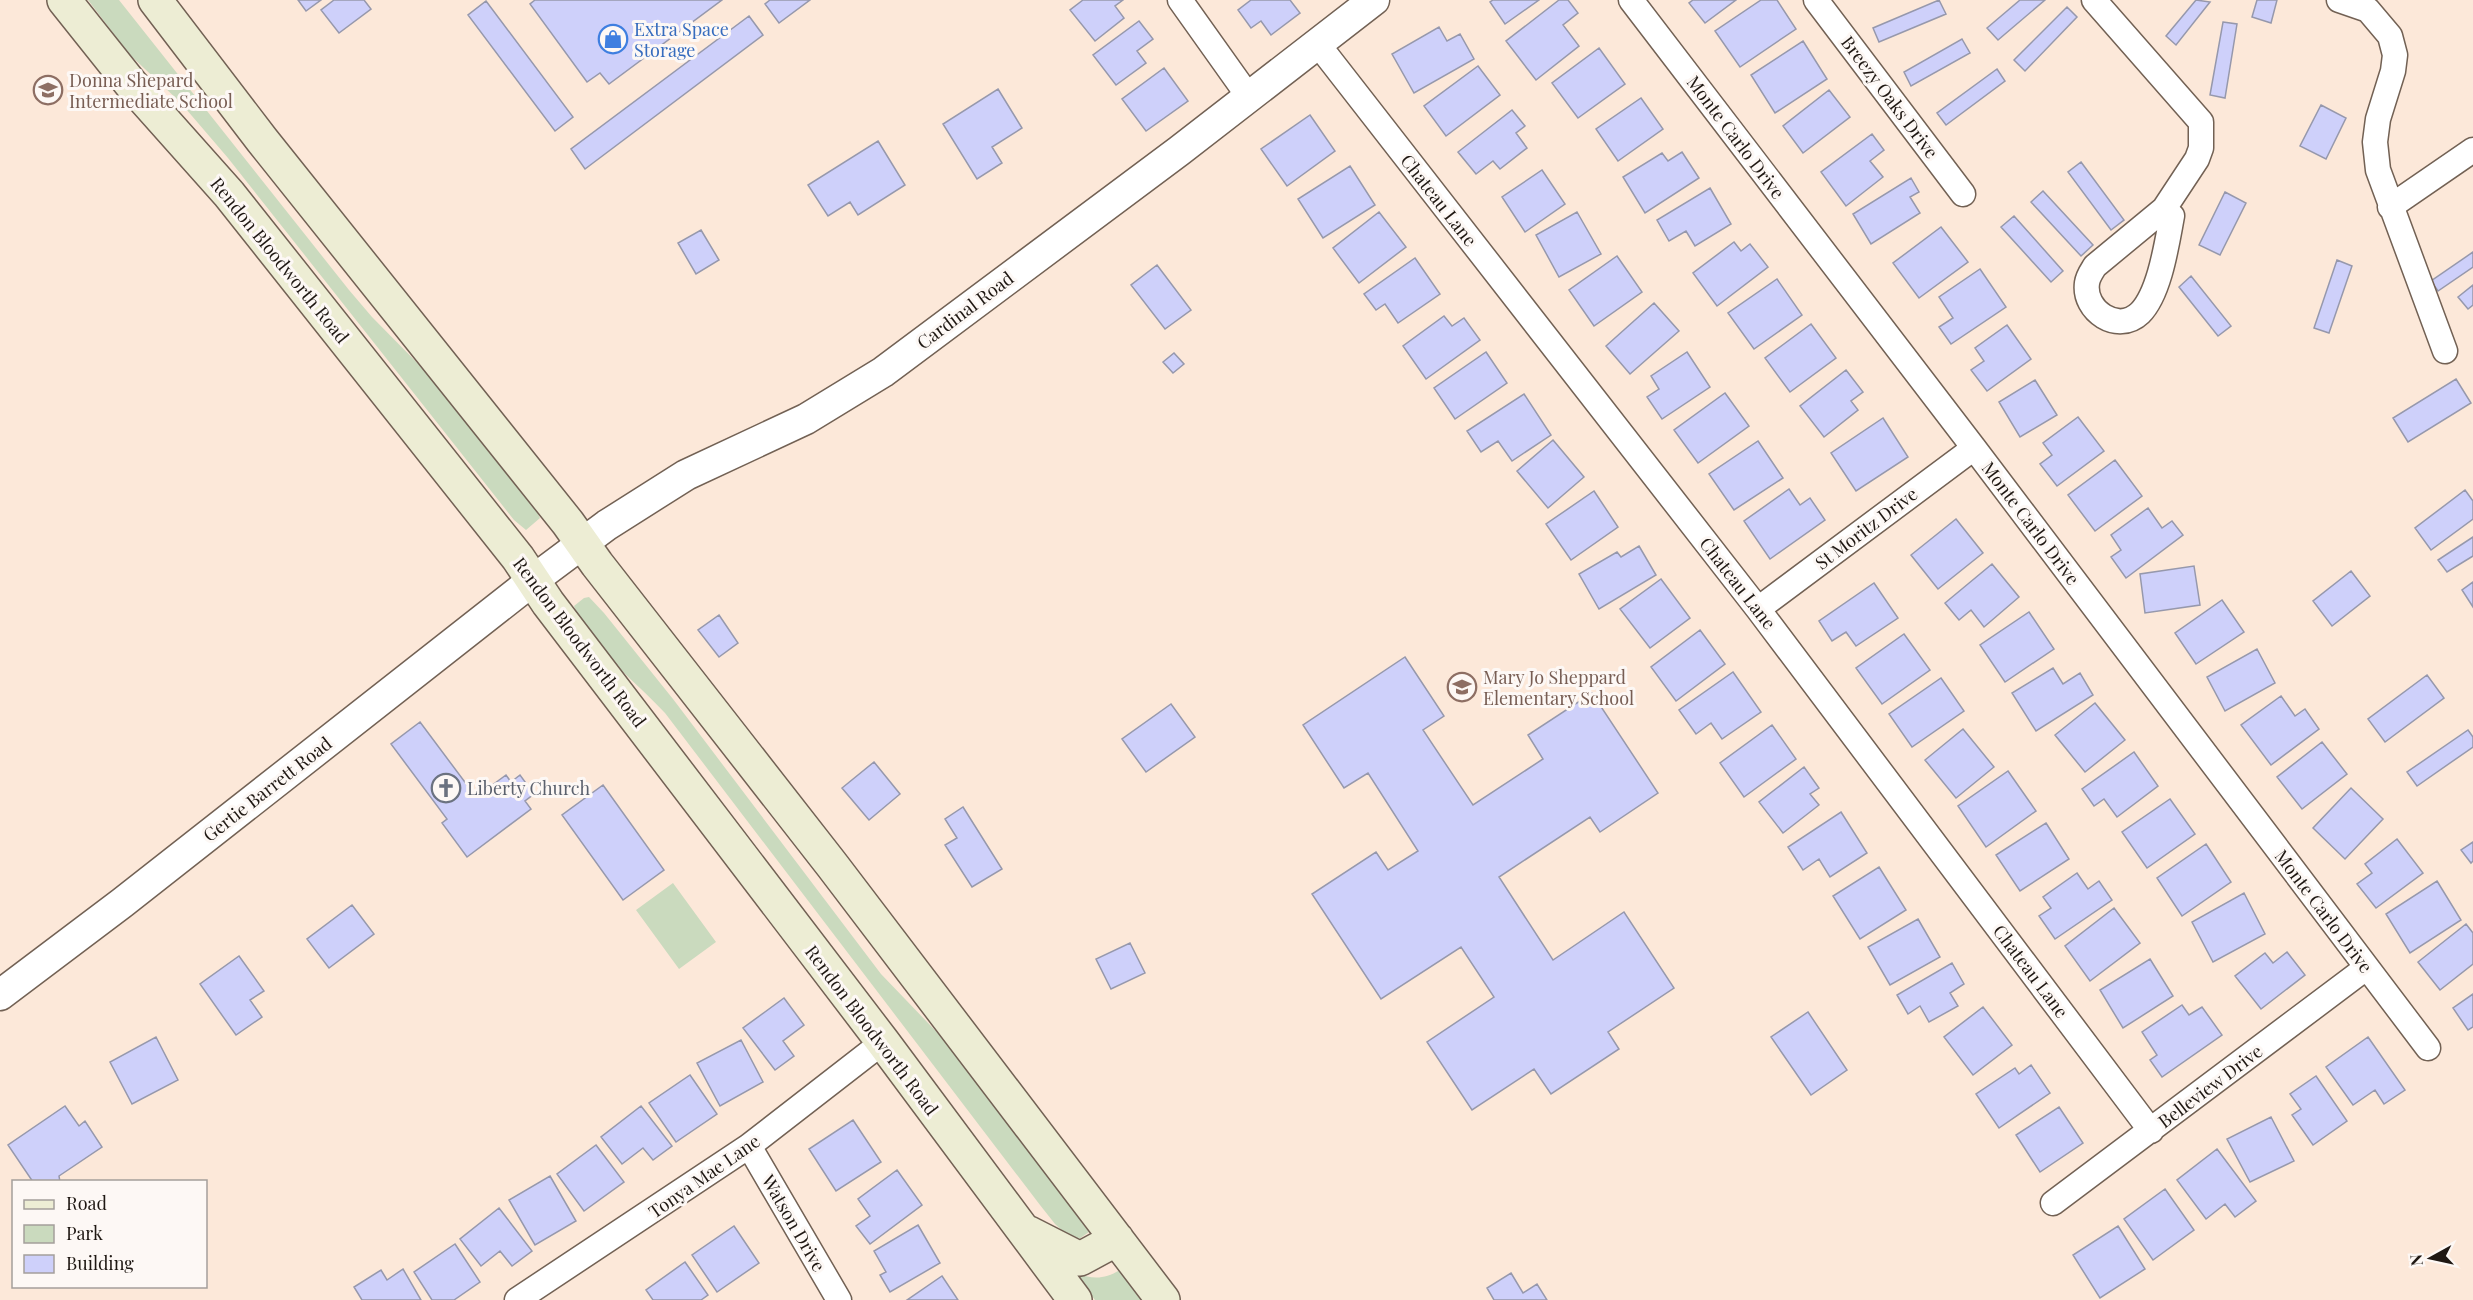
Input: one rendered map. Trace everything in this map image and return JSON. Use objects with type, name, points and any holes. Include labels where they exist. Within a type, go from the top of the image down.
[{"type":"main road","name":"Rendon Bloodworth Road","points":[[64,0],[132,84],[229,195],[518,558],[532,580],[883,1042],[1075,1300]]},
{"type":"main road","points":[[155,0],[262,140],[583,543],[832,865],[1163,1300]]},
{"type":"main road","points":[[1017,1225],[1044,1243],[1080,1259],[1118,1239]]},
{"type":"street","points":[[1180,0],[1249,96]]},
{"type":"street","name":"Cardinal Road","points":[[532,580],[583,543],[686,475],[806,419],[883,372],[1374,0]]},
{"type":"street","name":"Monte Carlo Drive","points":[[1632,0],[2428,1048]]},
{"type":"street","name":"Breezy Oaks Drive","points":[[1816,0],[1963,194]]},
{"type":"street","points":[[2094,0],[2201,122],[2201,148],[2197,159],[2164,209]]},
{"type":"street","points":[[2339,0],[2368,10],[2390,36],[2395,55],[2393,71],[2378,119],[2375,142],[2378,170],[2445,351]]},
{"type":"street","name":"Chateau Lane","points":[[1317,43],[1758,609],[2151,1131]]},
{"type":"street","points":[[2390,207],[2473,150]]},
{"type":"street","name":"St Moritz Drive","points":[[1758,609],[1974,448]]},
{"type":"street","name":"Gertie Barrett Road","points":[[0,995],[122,903],[532,580]]},
{"type":"street","name":"Belleview Drive","points":[[2053,1203],[2366,968]]},
{"type":"street","name":"Tonya Mae Lane","points":[[518,1300],[749,1146],[883,1042]]},
{"type":"street","name":"Watson Drive","points":[[749,1146],[839,1300]]},
{"type":"green space","points":[[88,0],[119,0],[349,290],[372,317],[443,389],[533,503],[540,518],[526,530],[514,520],[228,158],[180,102],[129,54]]},
{"type":"green space","points":[[589,597],[673,699],[881,974],[954,1050],[1089,1232],[1079,1239],[1066,1234],[1055,1224],[665,713],[601,649],[580,621],[574,606]]},
{"type":"green space","points":[[673,883],[716,942],[679,969],[636,910]]},
{"type":"green space","points":[[1120,1270],[1142,1300],[1095,1300],[1074,1273],[1098,1278]]},
{"type":"building","points":[[298,0],[321,0],[306,11]]},
{"type":"building","points":[[334,0],[364,0],[371,9],[339,33],[321,10]]},
{"type":"building","name":"Extra Space Storage","points":[[535,0],[722,0],[609,84],[600,73],[587,82],[530,4]]},
{"type":"building","name":"Extra Space Storage","points":[[770,0],[810,0],[779,23],[765,4]]},
{"type":"building","points":[[1083,0],[1123,0],[1115,6],[1124,18],[1095,41],[1070,10]]},
{"type":"building","points":[[1251,0],[1290,0],[1300,13],[1271,35],[1261,21],[1251,28],[1238,10]]},
{"type":"building","points":[[1493,0],[1539,0],[1505,24],[1490,2]]},
{"type":"building","points":[[1559,0],[1568,0],[1578,13],[1563,25],[1579,46],[1536,80],[1506,41]]},
{"type":"building","points":[[1693,0],[1736,0],[1705,23],[1689,3]]},
{"type":"building","points":[[1761,0],[1777,0],[1796,29],[1740,67],[1715,31]]},
{"type":"building","points":[[1939,0],[1946,14],[1879,42],[1873,28]]},
{"type":"building","points":[[2020,0],[2045,0],[1998,40],[1987,28]]},
{"type":"building","points":[[2196,0],[2210,2],[2176,45],[2166,36]]},
{"type":"building","points":[[2257,0],[2277,0],[2271,23],[2252,17]]},
{"type":"building","points":[[486,1],[573,117],[555,131],[468,15]]},
{"type":"building","points":[[2067,7],[2077,17],[2025,71],[2014,60]]},
{"type":"building","name":"Extra Space Storage","points":[[749,16],[763,35],[585,169],[571,149]]},
{"type":"building","points":[[1139,21],[1153,39],[1137,51],[1146,63],[1116,85],[1093,55]]},
{"type":"building","points":[[2223,22],[2237,24],[2225,98],[2210,95]]},
{"type":"building","points":[[1439,27],[1447,41],[1460,34],[1474,59],[1414,93],[1392,54]]},
{"type":"building","points":[[1962,39],[1970,53],[1911,86],[1904,72]]},
{"type":"building","points":[[1803,41],[1827,79],[1775,113],[1751,75]]},
{"type":"building","points":[[1599,48],[1625,84],[1578,118],[1552,83]]},
{"type":"building","points":[[1478,66],[1500,95],[1446,136],[1424,106]]},
{"type":"building","points":[[1164,68],[1188,101],[1146,131],[1122,99]]},
{"type":"building","points":[[1997,69],[2005,81],[1946,125],[1937,113]]},
{"type":"building","points":[[998,89],[1022,128],[992,147],[1002,163],[977,179],[943,124]]},
{"type":"building","points":[[1829,90],[1850,117],[1803,153],[1783,126]]},
{"type":"building","points":[[1641,98],[1663,129],[1618,161],[1596,129]]},
{"type":"building","points":[[2321,105],[2346,118],[2326,159],[2300,146]]},
{"type":"building","points":[[1512,110],[1525,126],[1516,133],[1527,148],[1500,169],[1493,161],[1476,174],[1458,152]]},
{"type":"building","points":[[1310,115],[1335,151],[1287,186],[1261,149]]},
{"type":"building","points":[[1872,134],[1884,150],[1870,161],[1883,177],[1846,206],[1821,172]]},
{"type":"building","points":[[878,141],[905,185],[858,215],[850,202],[828,216],[808,185]]},
{"type":"building","points":[[1682,152],[1699,178],[1645,213],[1623,177],[1662,153],[1668,161]]},
{"type":"building","points":[[2081,162],[2124,220],[2111,230],[2068,172]]},
{"type":"building","points":[[1350,166],[1375,205],[1323,238],[1298,199]]},
{"type":"building","points":[[1542,170],[1565,204],[1525,232],[1502,197]]},
{"type":"building","points":[[1911,178],[1919,192],[1910,197],[1920,213],[1871,244],[1853,214]]},
{"type":"building","points":[[1710,188],[1731,224],[1695,246],[1686,231],[1669,241],[1657,220]]},
{"type":"building","points":[[2043,191],[2093,245],[2081,256],[2031,202]]},
{"type":"building","points":[[2225,192],[2246,203],[2220,255],[2199,245]]},
{"type":"building","points":[[1379,212],[1406,247],[1359,283],[1333,248]]},
{"type":"building","points":[[1577,212],[1601,254],[1559,277],[1536,235]]},
{"type":"building","points":[[2014,216],[2063,271],[2051,282],[2001,227]]},
{"type":"building","points":[[1941,227],[1968,262],[1919,298],[1893,263]]},
{"type":"building","points":[[701,230],[719,260],[696,274],[678,243]]},
{"type":"building","points":[[1734,242],[1741,251],[1750,244],[1768,267],[1717,306],[1693,273]]},
{"type":"building","points":[[2473,252],[2473,267],[2438,291],[2431,281]]},
{"type":"building","points":[[1617,256],[1642,292],[1594,326],[1569,290]]},
{"type":"building","points":[[1415,258],[1440,294],[1398,323],[1385,304],[1376,310],[1364,294]]},
{"type":"building","points":[[2337,260],[2352,266],[2329,333],[2314,328]]},
{"type":"building","points":[[1157,265],[1191,310],[1165,329],[1131,285]]},
{"type":"building","points":[[1980,269],[2006,307],[1951,344],[1939,327],[1953,318],[1939,297]]},
{"type":"building","points":[[2191,276],[2231,326],[2218,336],[2179,287]]},
{"type":"building","points":[[1777,279],[1802,315],[1754,349],[1728,313]]},
{"type":"building","points":[[2473,285],[2473,305],[2468,309],[2458,297]]},
{"type":"building","points":[[1654,303],[1679,331],[1630,374],[1606,346]]},
{"type":"building","points":[[1444,316],[1452,326],[1464,318],[1480,340],[1426,379],[1403,346]]},
{"type":"building","points":[[1811,324],[1836,358],[1790,392],[1765,358]]},
{"type":"building","points":[[2007,325],[2031,359],[1987,391],[1971,370],[1984,361],[1975,348]]},
{"type":"building","points":[[1486,352],[1507,383],[1455,419],[1434,388]]},
{"type":"building","points":[[1687,352],[1710,387],[1662,419],[1647,397],[1659,389],[1651,376]]},
{"type":"building","points":[[1174,353],[1184,364],[1173,373],[1163,362]]},
{"type":"building","points":[[1846,370],[1863,392],[1851,401],[1858,410],[1824,437],[1800,406]]},
{"type":"building","points":[[2456,379],[2471,403],[2408,442],[2393,418]]},
{"type":"building","points":[[2035,380],[2057,415],[2020,437],[1999,402]]},
{"type":"building","points":[[1725,393],[1749,426],[1698,463],[1674,430]]},
{"type":"building","points":[[1524,394],[1551,435],[1512,461],[1498,441],[1481,452],[1467,431]]},
{"type":"building","points":[[2078,417],[2104,451],[2057,486],[2040,464],[2052,455],[2043,443]]},
{"type":"building","points":[[1883,418],[1908,457],[1856,491],[1831,453]]},
{"type":"building","points":[[1553,440],[1584,477],[1548,508],[1517,471]]},
{"type":"building","points":[[1758,441],[1783,478],[1734,510],[1709,474]]},
{"type":"building","points":[[2115,460],[2142,496],[2095,531],[2068,495]]},
{"type":"building","points":[[1789,489],[1800,505],[1810,498],[1825,520],[1770,559],[1744,521]]},
{"type":"building","points":[[2465,490],[2473,501],[2473,519],[2431,550],[2415,528]]},
{"type":"building","points":[[1594,491],[1618,527],[1571,560],[1546,524]]},
{"type":"building","points":[[2148,508],[2162,528],[2172,521],[2183,535],[2126,578],[2111,557],[2121,550],[2111,535]]},
{"type":"building","points":[[1956,519],[1983,553],[1938,589],[1911,555]]},
{"type":"building","points":[[2473,537],[2473,556],[2447,572],[2438,560]]},
{"type":"building","points":[[1639,546],[1656,575],[1599,609],[1579,574],[1617,552],[1621,557]]},
{"type":"building","points":[[1992,564],[2019,597],[1984,627],[1971,610],[1959,620],[1945,603]]},
{"type":"building","points":[[2194,566],[2200,605],[2145,613],[2140,574]]},
{"type":"building","points":[[2351,571],[2370,596],[2332,626],[2313,601]]},
{"type":"building","points":[[1661,579],[1690,618],[1650,648],[1620,609]]},
{"type":"building","points":[[2473,582],[2473,607],[2462,590]]},
{"type":"building","points":[[1874,583],[1898,618],[1856,646],[1846,632],[1832,641],[1819,621]]},
{"type":"building","points":[[2222,600],[2244,632],[2196,664],[2175,633]]},
{"type":"building","points":[[2029,612],[2054,649],[2005,682],[1980,645]]},
{"type":"building","points":[[719,615],[738,643],[719,657],[698,630]]},
{"type":"building","points":[[1700,630],[1725,664],[1676,701],[1651,667]]},
{"type":"building","points":[[1904,634],[1930,670],[1882,704],[1856,668]]},
{"type":"building","points":[[2257,649],[2275,683],[2225,711],[2207,677]]},
{"type":"building","points":[[1405,657],[1444,716],[1423,730],[1473,805],[1543,759],[1528,735],[1592,693],[1658,793],[1600,832],[1590,817],[1499,877],[1553,960],[1624,912],[1674,988],[1608,1032],[1619,1049],[1551,1094],[1534,1069],[1472,1110],[1427,1042],[1494,997],[1461,947],[1381,999],[1312,894],[1376,852],[1388,870],[1418,851],[1368,773],[1344,788],[1303,725]]},
{"type":"building","points":[[2053,668],[2063,684],[2080,673],[2093,695],[2036,731],[2012,693]]},
{"type":"building","points":[[1733,672],[1761,712],[1722,739],[1711,723],[1696,734],[1679,710]]},
{"type":"building","points":[[2427,675],[2444,698],[2385,742],[2368,719]]},
{"type":"building","points":[[1941,678],[1964,711],[1912,747],[1889,714]]},
{"type":"building","points":[[2281,696],[2295,716],[2305,709],[2319,729],[2271,765],[2241,725]]},
{"type":"building","points":[[2095,703],[2125,740],[2085,772],[2055,735]]},
{"type":"building","points":[[1171,704],[1195,737],[1146,772],[1122,739]]},
{"type":"building","name":"Liberty Church","points":[[420,722],[476,797],[506,775],[511,782],[520,775],[534,794],[525,801],[531,809],[467,857],[442,823],[447,819],[391,744]]},
{"type":"building","points":[[1772,725],[1796,759],[1744,797],[1720,763]]},
{"type":"building","points":[[1963,729],[1994,767],[1956,798],[1925,760]]},
{"type":"building","points":[[2468,730],[2473,737],[2473,747],[2417,786],[2407,772]]},
{"type":"building","points":[[2322,742],[2347,774],[2302,809],[2277,777]]},
{"type":"building","points":[[2134,752],[2158,786],[2117,817],[2104,799],[2094,806],[2082,789]]},
{"type":"building","points":[[874,762],[900,794],[869,820],[842,788]]},
{"type":"building","points":[[1804,767],[1819,788],[1810,794],[1819,805],[1783,833],[1759,802]]},
{"type":"building","points":[[2008,771],[2036,811],[1986,847],[1958,806]]},
{"type":"building","points":[[603,785],[664,870],[623,900],[562,815]]},
{"type":"building","points":[[2351,788],[2383,819],[2345,859],[2313,828]]},
{"type":"building","points":[[2170,799],[2195,834],[2147,868],[2122,832]]},
{"type":"building","points":[[963,807],[1002,869],[972,887],[945,845],[957,838],[945,819]]},
{"type":"building","points":[[1841,812],[1867,853],[1830,877],[1819,859],[1803,870],[1788,847]]},
{"type":"building","points":[[2046,823],[2069,859],[2020,891],[1996,855]]},
{"type":"building","points":[[2397,839],[2423,873],[2376,908],[2357,884],[2372,873],[2365,864]]},
{"type":"building","points":[[2473,842],[2473,861],[2471,863],[2461,850]]},
{"type":"building","points":[[2206,844],[2231,882],[2182,916],[2157,878]]},
{"type":"building","points":[[1879,867],[1906,910],[1860,939],[1833,896]]},
{"type":"building","points":[[2077,873],[2088,889],[2099,881],[2112,900],[2055,939],[2039,916],[2051,908],[2043,897]]},
{"type":"building","points":[[2437,881],[2461,920],[2410,953],[2386,914]]},
{"type":"building","points":[[2244,893],[2265,934],[2213,962],[2192,922]]},
{"type":"building","points":[[352,905],[374,934],[329,968],[307,939]]},
{"type":"building","points":[[2114,908],[2140,943],[2090,981],[2065,946]]},
{"type":"building","points":[[1918,919],[1940,957],[1890,985],[1868,947]]},
{"type":"building","points":[[2466,924],[2473,933],[2473,964],[2440,990],[2418,962]]},
{"type":"building","points":[[1130,943],[1145,973],[1111,989],[1096,959]]},
{"type":"building","points":[[2287,952],[2305,975],[2261,1009],[2235,976],[2265,953],[2273,963]]},
{"type":"building","points":[[239,956],[264,991],[250,1000],[262,1017],[236,1035],[200,984]]},
{"type":"building","points":[[2150,959],[2173,996],[2123,1028],[2100,990]]},
{"type":"building","points":[[1952,963],[1964,984],[1950,993],[1958,1006],[1929,1022],[1920,1006],[1908,1014],[1897,995]]},
{"type":"building","points":[[2473,994],[2473,1027],[2468,1030],[2453,1008]]},
{"type":"building","points":[[784,998],[804,1025],[783,1041],[794,1056],[775,1070],[743,1028]]},
{"type":"building","points":[[2182,1005],[2189,1015],[2202,1007],[2222,1035],[2162,1077],[2150,1060],[2157,1055],[2142,1032]]},
{"type":"building","points":[[1983,1007],[2012,1045],[1973,1075],[1944,1037]]},
{"type":"building","points":[[1808,1012],[1847,1070],[1811,1095],[1771,1037]]},
{"type":"building","points":[[156,1037],[178,1080],[132,1104],[110,1062]]},
{"type":"building","points":[[2368,1037],[2405,1090],[2384,1104],[2375,1090],[2353,1105],[2326,1067]]},
{"type":"building","points":[[741,1040],[763,1082],[720,1106],[697,1063]]},
{"type":"building","points":[[2031,1065],[2050,1093],[1999,1128],[1976,1094],[2015,1068],[2019,1074]]},
{"type":"building","points":[[690,1075],[717,1114],[676,1142],[649,1103]]},
{"type":"building","points":[[2316,1076],[2347,1121],[2313,1145],[2292,1115],[2301,1109],[2290,1094]]},
{"type":"building","points":[[65,1106],[79,1126],[85,1121],[102,1147],[59,1176],[60,1180],[32,1180],[8,1145]]},
{"type":"building","points":[[641,1106],[672,1146],[653,1160],[643,1148],[622,1164],[601,1137]]},
{"type":"building","points":[[2059,1107],[2083,1143],[2040,1172],[2016,1135]]},
{"type":"building","points":[[2271,1117],[2294,1161],[2250,1182],[2227,1139]]},
{"type":"building","points":[[853,1120],[881,1162],[836,1191],[809,1149]]},
{"type":"building","points":[[596,1145],[624,1182],[584,1211],[557,1174]]},
{"type":"building","points":[[2217,1149],[2256,1201],[2235,1217],[2225,1204],[2206,1219],[2177,1180]]},
{"type":"building","points":[[897,1170],[922,1205],[870,1244],[856,1226],[870,1216],[858,1199]]},
{"type":"building","points":[[550,1176],[576,1221],[535,1245],[509,1200]]},
{"type":"building","points":[[2165,1189],[2194,1230],[2153,1260],[2124,1219]]},
{"type":"building","points":[[499,1208],[532,1251],[512,1266],[500,1251],[481,1266],[460,1239]]},
{"type":"building","points":[[918,1225],[940,1263],[890,1292],[880,1275],[886,1272],[874,1251]]},
{"type":"building","points":[[734,1226],[759,1263],[717,1292],[692,1255]]},
{"type":"building","points":[[2118,1226],[2145,1269],[2100,1298],[2073,1255]]},
{"type":"building","points":[[455,1244],[480,1282],[454,1300],[432,1300],[414,1272]]},
{"type":"building","points":[[685,1262],[708,1295],[701,1300],[653,1300],[646,1290]]},
{"type":"building","points":[[403,1269],[421,1300],[362,1300],[354,1287],[381,1270],[387,1280]]},
{"type":"building","points":[[1511,1273],[1523,1293],[1537,1284],[1547,1300],[1494,1300],[1487,1288]]},
{"type":"building","points":[[942,1276],[958,1300],[907,1300]]},
{"type":"place","name":"Extra Space Storage","points":[[613,39]]},
{"type":"place","name":"Donna Shepard Intermediate School","points":[[48,90]]},
{"type":"place","name":"Mary Jo Sheppard Elementary School","points":[[1462,687]]},
{"type":"place","name":"Liberty Church","points":[[446,788]]}]
